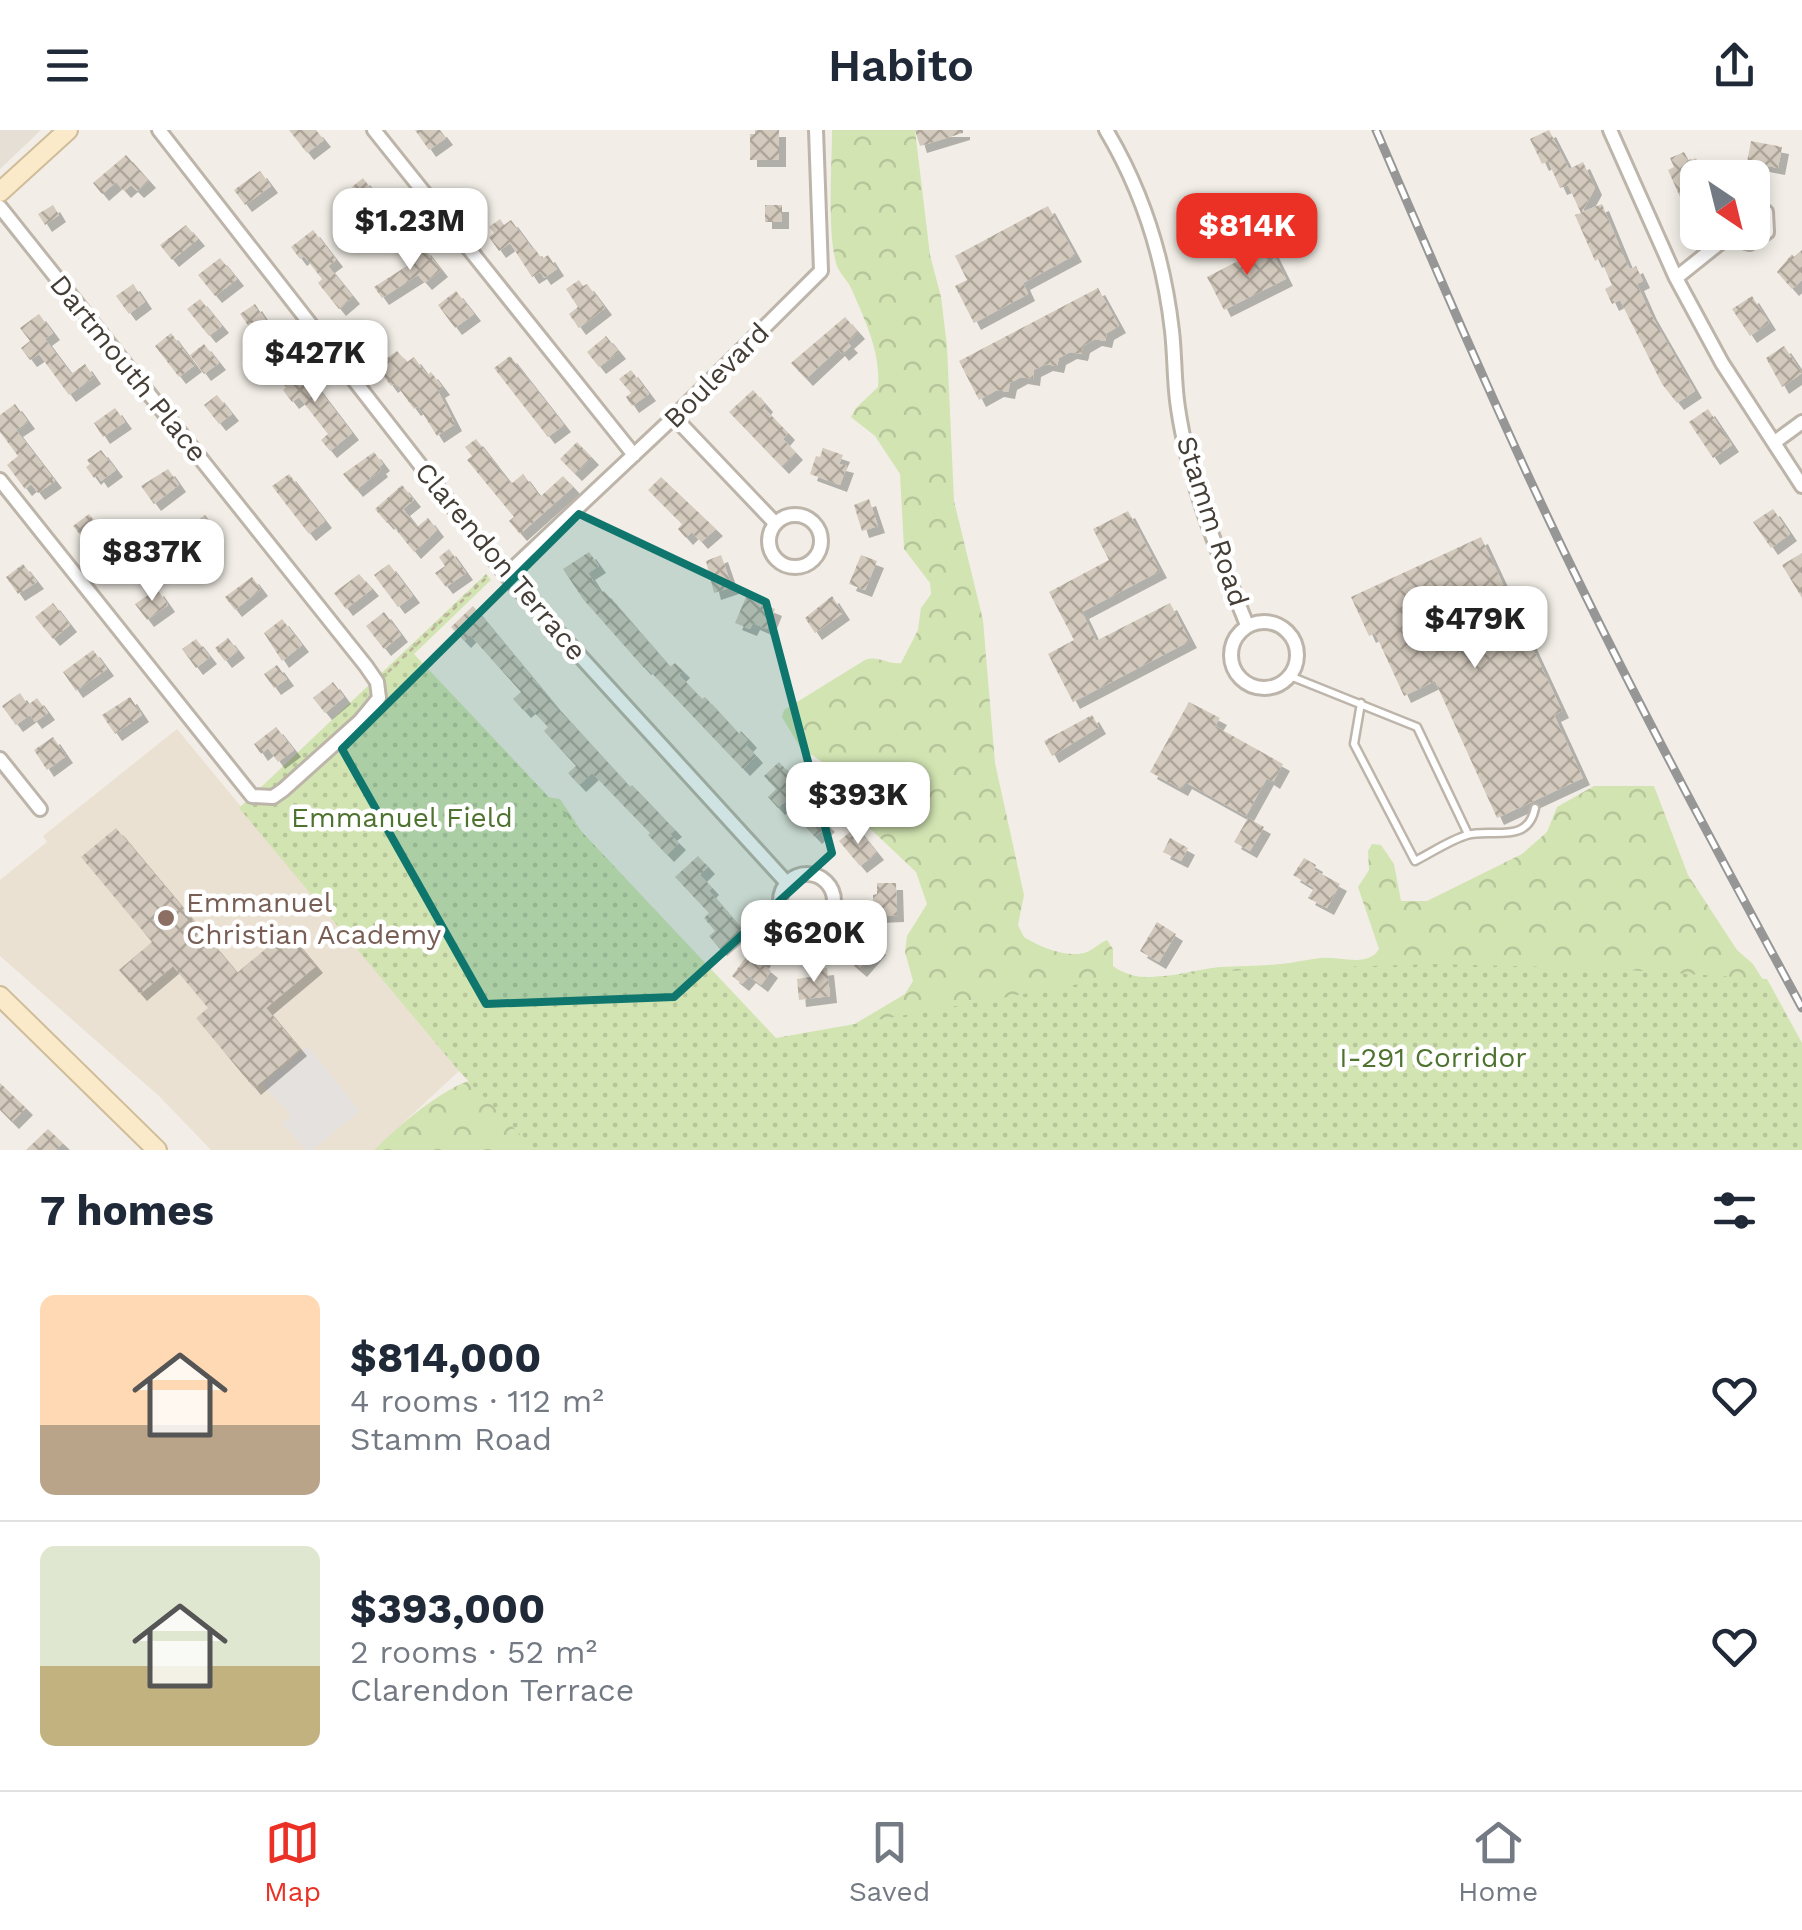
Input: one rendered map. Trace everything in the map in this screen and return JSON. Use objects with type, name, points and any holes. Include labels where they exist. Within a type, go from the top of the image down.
[{"type":"main road","points":[[0,192],[68,130]]},
{"type":"main road","points":[[0,996],[158,1150]]},
{"type":"street","name":"Clarendon Terrace","points":[[159,130],[503,570],[786,882]]},
{"type":"street","points":[[374,130],[634,455]]},
{"type":"street","name":"Boulevard","points":[[503,570],[634,455],[821,272],[816,130]]},
{"type":"street","name":"Stamm Road","points":[[1106,130],[1142,204],[1160,256],[1172,330],[1178,407],[1192,472],[1247,626]]},
{"type":"street","points":[[1610,130],[1676,278],[1722,363],[1802,486]]},
{"type":"street","name":"Dartmouth Place","points":[[0,207],[377,682]]},
{"type":"street","points":[[1676,278],[1711,250]]},
{"type":"street","points":[[674,417],[775,523]]},
{"type":"street","points":[[1776,442],[1802,422]]},
{"type":"street","points":[[0,480],[252,796],[273,798],[360,721],[379,698],[377,682]]},
{"type":"street","points":[[789,515],[811,520],[820,533],[817,555],[797,567],[782,564],[768,545],[775,523],[789,515]]},
{"type":"street","name":"Stamm Road","points":[[1273,622],[1293,638],[1297,651],[1290,676],[1280,685],[1268,689],[1242,682],[1234,672],[1231,646],[1247,626],[1273,622]]},
{"type":"street","points":[[0,759],[40,808]]},
{"type":"street","points":[[802,873],[820,876],[832,890],[830,916],[816,927],[790,922],[780,908],[779,898],[786,882],[802,873]]},
{"type":"lane","points":[[1290,676],[1416,727],[1468,834]]},
{"type":"lane","points":[[1360,704],[1354,744],[1416,861],[1468,834],[1520,830],[1529,824],[1536,808]]},
{"type":"path","points":[[377,682],[503,570]]},
{"type":"highlighted area","points":[[579,514],[766,602],[832,853],[674,997],[486,1004],[342,749]]},
{"type":"shaded area","points":[[0,130],[41,130],[0,169]]},
{"type":"shaded area","name":"Emmanuel Christian Academy","points":[[177,729],[459,1071],[374,1150],[211,1150],[160,1097],[0,956],[0,880],[47,842],[43,836]]},
{"type":"shaded area","points":[[308,1046],[360,1111],[312,1150],[306,1150],[282,1123],[291,1115],[262,1084]]},
{"type":"green space","points":[[832,130],[915,130],[930,255],[941,297],[947,346],[954,501],[983,620],[995,763],[1024,895],[1018,925],[1024,937],[1071,954],[1087,952],[1107,940],[1113,949],[1113,966],[1125,973],[1151,977],[1321,958],[1368,958],[1379,949],[1358,887],[1369,870],[1368,851],[1372,844],[1381,845],[1394,864],[1401,901],[1427,901],[1522,854],[1547,832],[1557,807],[1594,786],[1654,786],[1688,875],[1737,950],[1753,964],[1768,988],[1802,1150],[374,1150],[436,1098],[478,1078],[540,796],[560,799],[582,832],[776,1040],[848,1028],[905,994],[913,981],[905,952],[907,936],[927,904],[916,872],[859,818],[840,774],[800,747],[782,717],[784,710],[865,660],[901,663],[918,630],[921,608],[931,594],[930,583],[904,549],[900,474],[875,436],[851,417],[878,387],[878,374],[867,325],[837,267],[833,249]]},
{"type":"green space","name":"I-291 Corridor","points":[[486,574],[491,580],[414,654],[776,1038],[1096,981],[1245,970],[1433,964],[1595,968],[1767,979],[1802,1043],[1802,1150],[535,1150],[459,1071],[239,808]]},
{"type":"building","points":[[289,130],[316,130],[324,140],[307,153]]},
{"type":"building","points":[[415,130],[440,130],[446,138],[429,150]]},
{"type":"building","points":[[755,130],[779,130],[779,160],[750,160],[750,134],[755,134]]},
{"type":"building","points":[[915,130],[963,130],[963,133],[920,146]]},
{"type":"building","points":[[1549,130],[1569,169],[1583,162],[1595,188],[1582,212],[1602,204],[1626,262],[1630,269],[1636,266],[1643,281],[1637,284],[1650,313],[1695,391],[1677,403],[1662,384],[1620,300],[1612,304],[1605,289],[1612,285],[1600,258],[1595,261],[1575,215],[1581,213],[1568,185],[1560,188],[1548,161],[1542,164],[1530,139]]},
{"type":"building","points":[[1751,141],[1782,147],[1778,168],[1770,166],[1770,160],[1747,160]]},
{"type":"building","points":[[1684,152],[1688,160],[1680,160],[1680,197],[1668,170],[1674,167],[1670,158]]},
{"type":"building","points":[[126,155],[149,181],[137,191],[131,185],[124,191],[116,182],[102,194],[93,183]]},
{"type":"building","points":[[260,171],[271,186],[245,205],[234,190]]},
{"type":"building","points":[[363,178],[390,214],[394,212],[408,230],[390,244],[367,215],[361,210],[353,216],[344,205],[358,195],[352,187]]},
{"type":"building","points":[[53,205],[59,215],[45,225],[38,214]]},
{"type":"building","points":[[765,205],[782,205],[782,222],[765,222]]},
{"type":"building","points":[[1048,206],[1075,255],[1023,283],[1028,294],[974,323],[955,286],[967,280],[955,256]]},
{"type":"building","points":[[500,219],[504,225],[511,220],[533,250],[542,259],[548,255],[557,269],[544,278],[540,272],[532,277],[510,243],[499,251],[489,237],[494,233],[489,227]]},
{"type":"building","points":[[186,225],[198,239],[172,260],[160,245]]},
{"type":"building","points":[[313,230],[336,260],[328,266],[353,297],[339,309],[318,283],[322,279],[304,256],[300,259],[291,247]]},
{"type":"building","points":[[1269,245],[1286,279],[1224,310],[1207,277]]},
{"type":"building","points":[[424,248],[441,270],[425,283],[418,275],[382,298],[374,287],[410,264],[407,260]]},
{"type":"building","points":[[1802,250],[1802,280],[1792,289],[1777,272],[1792,254],[1794,257]]},
{"type":"building","points":[[220,258],[237,279],[215,296],[198,275]]},
{"type":"building","points":[[579,280],[583,286],[587,284],[605,308],[579,328],[569,314],[578,307],[566,289]]},
{"type":"building","points":[[133,284],[145,302],[129,314],[116,296]]},
{"type":"building","points":[[1098,288],[1119,326],[1107,333],[1105,341],[1095,339],[1083,346],[1081,354],[1070,352],[1059,358],[1057,366],[1046,364],[1034,370],[1033,379],[1021,377],[1010,383],[1008,392],[997,390],[979,400],[959,361]]},
{"type":"building","points":[[456,291],[474,314],[455,328],[438,305]]},
{"type":"building","points":[[1752,296],[1769,323],[1750,336],[1732,309]]},
{"type":"building","points":[[200,299],[222,326],[209,336],[187,309]]},
{"type":"building","points":[[255,304],[276,336],[262,345],[240,314]]},
{"type":"building","points":[[39,314],[53,333],[45,339],[71,374],[85,364],[94,377],[69,395],[39,354],[30,360],[21,348],[30,341],[20,328]]},
{"type":"building","points":[[845,317],[858,332],[847,342],[851,346],[842,354],[838,349],[806,379],[791,363]]},
{"type":"building","points":[[171,333],[195,365],[179,377],[155,346]]},
{"type":"building","points":[[606,336],[619,352],[599,367],[587,352]]},
{"type":"building","points":[[204,344],[219,363],[204,374],[190,355]]},
{"type":"building","points":[[1784,346],[1802,373],[1782,387],[1766,358]]},
{"type":"building","points":[[397,351],[407,362],[414,357],[443,388],[438,391],[455,424],[437,436],[418,406],[414,409],[376,366]]},
{"type":"building","points":[[510,356],[564,425],[548,437],[494,368]]},
{"type":"building","points":[[298,362],[352,433],[330,451],[321,440],[328,434],[299,397],[292,402],[278,378]]},
{"type":"building","points":[[631,370],[649,394],[632,406],[626,397],[631,393],[619,379]]},
{"type":"building","points":[[753,390],[788,433],[783,439],[796,453],[782,467],[729,412]]},
{"type":"building","points":[[217,395],[232,414],[219,424],[204,405]]},
{"type":"building","points":[[15,404],[28,422],[16,430],[55,481],[38,493],[31,484],[25,489],[7,465],[18,456],[0,432],[0,415]]},
{"type":"building","points":[[115,408],[125,422],[103,437],[94,423]]},
{"type":"building","points":[[1708,409],[1732,445],[1713,458],[1689,422]]},
{"type":"building","points":[[476,439],[511,484],[523,474],[540,497],[563,476],[573,487],[520,534],[509,521],[514,517],[467,460],[472,456],[465,447]]},
{"type":"building","points":[[577,442],[592,458],[575,474],[560,459]]},
{"type":"building","points":[[823,448],[843,455],[839,464],[847,466],[840,485],[810,474]]},
{"type":"building","points":[[101,450],[116,470],[101,481],[86,467],[90,464],[87,460]]},
{"type":"building","points":[[374,452],[383,464],[381,470],[356,490],[343,474]]},
{"type":"building","points":[[168,469],[179,485],[154,504],[141,486]]},
{"type":"building","points":[[289,474],[325,521],[309,534],[272,486]]},
{"type":"building","points":[[661,477],[716,529],[701,542],[692,532],[686,538],[678,529],[682,524],[648,490]]},
{"type":"building","points":[[402,485],[414,500],[403,509],[417,527],[428,518],[437,530],[414,552],[375,509]]},
{"type":"building","points":[[869,499],[878,526],[862,531],[854,505]]},
{"type":"building","points":[[1773,509],[1790,534],[1771,548],[1753,522]]},
{"type":"building","points":[[1128,511],[1160,571],[1082,612],[1096,641],[1170,603],[1190,641],[1073,702],[1048,654],[1074,640],[1049,592],[1109,560],[1093,529]]},
{"type":"building","points":[[89,514],[116,549],[130,538],[155,570],[140,581],[127,564],[113,576],[73,526]]},
{"type":"building","points":[[205,515],[217,531],[210,536],[216,545],[200,556],[182,531]]},
{"type":"building","points":[[1481,537],[1562,711],[1554,715],[1583,778],[1497,818],[1435,681],[1404,696],[1375,633],[1369,636],[1351,597]]},
{"type":"building","points":[[449,549],[466,573],[446,587],[435,573],[445,566],[439,557]]},
{"type":"building","points":[[589,552],[599,566],[588,573],[601,593],[604,591],[670,667],[675,663],[683,671],[679,675],[702,699],[705,697],[750,741],[746,745],[756,756],[743,769],[583,599],[563,569]]},
{"type":"building","points":[[1802,553],[1802,598],[1782,565]]},
{"type":"building","points":[[721,555],[732,587],[714,593],[706,561]]},
{"type":"building","points":[[861,555],[877,561],[865,590],[849,584]]},
{"type":"building","points":[[23,564],[37,582],[18,594],[6,577]]},
{"type":"building","points":[[389,564],[413,596],[398,607],[374,575]]},
{"type":"building","points":[[359,574],[372,589],[346,609],[334,593]]},
{"type":"building","points":[[252,577],[261,589],[235,610],[225,597]]},
{"type":"building","points":[[157,589],[168,605],[147,620],[135,604]]},
{"type":"building","points":[[832,596],[843,613],[815,633],[805,618]]},
{"type":"building","points":[[746,597],[775,609],[767,629],[753,623],[750,629],[735,623]]},
{"type":"building","points":[[53,603],[70,625],[53,639],[35,617]]},
{"type":"building","points":[[473,606],[554,704],[675,830],[670,834],[679,843],[667,855],[592,773],[579,785],[568,773],[576,766],[544,731],[548,727],[529,707],[524,711],[513,699],[521,692],[470,635],[464,641],[451,627]]},
{"type":"building","points":[[384,612],[401,635],[384,649],[366,626]]},
{"type":"building","points":[[282,619],[302,645],[282,661],[264,633]]},
{"type":"building","points":[[228,638],[238,651],[225,661],[215,648]]},
{"type":"building","points":[[196,639],[210,657],[196,668],[182,649]]},
{"type":"building","points":[[93,650],[107,669],[76,691],[63,672]]},
{"type":"building","points":[[277,665],[287,679],[274,688],[264,674]]},
{"type":"building","points":[[333,682],[344,697],[325,713],[313,698]]},
{"type":"building","points":[[20,693],[28,705],[37,698],[48,713],[35,722],[30,715],[16,725],[2,706]]},
{"type":"building","points":[[130,697],[142,715],[115,734],[102,715]]},
{"type":"building","points":[[1189,702],[1220,718],[1215,726],[1283,764],[1273,782],[1267,778],[1246,816],[1185,782],[1181,789],[1150,772]]},
{"type":"building","points":[[1092,715],[1099,727],[1052,756],[1044,741]]},
{"type":"building","points":[[276,727],[294,750],[278,762],[268,748],[261,754],[254,744]]},
{"type":"building","points":[[53,737],[66,756],[47,770],[34,750]]},
{"type":"building","points":[[779,762],[823,810],[818,815],[828,825],[815,837],[783,803],[778,808],[768,797],[776,789],[764,776]]},
{"type":"building","points":[[1248,818],[1264,827],[1250,851],[1234,842]]},
{"type":"building","points":[[856,827],[877,853],[860,866],[839,841]]},
{"type":"building","points":[[116,828],[237,973],[287,931],[316,966],[266,1008],[300,1049],[254,1088],[196,1018],[208,1008],[173,966],[140,994],[119,970],[152,942],[81,857]]},
{"type":"building","points":[[1170,838],[1188,848],[1181,861],[1163,852]]},
{"type":"building","points":[[698,856],[708,867],[700,875],[712,888],[709,891],[740,927],[740,932],[720,949],[709,936],[715,931],[704,918],[709,913],[675,877]]},
{"type":"building","points":[[1304,858],[1316,865],[1314,870],[1340,884],[1327,908],[1308,898],[1314,888],[1293,875]]},
{"type":"building","points":[[877,883],[896,883],[897,915],[874,916]]},
{"type":"building","points":[[1157,922],[1176,934],[1159,962],[1140,951]]},
{"type":"building","points":[[866,936],[879,948],[860,970],[847,959]]},
{"type":"building","points":[[752,949],[771,971],[761,985],[749,976],[742,984],[732,976]]},
{"type":"building","points":[[827,968],[830,996],[799,1000],[797,979],[810,977],[809,970]]},
{"type":"building","points":[[0,1083],[26,1108],[12,1122],[0,1110]]},
{"type":"building","points":[[48,1129],[63,1143],[56,1150],[26,1150]]},
{"type":"railway","points":[[1376,130],[1574,572],[1802,1008]]},
{"type":"place","name":"Emmanuel Christian Academy","points":[[166,918]]},
{"type":"park label","name":"Emmanuel Field","points":[[402,817]]}]
